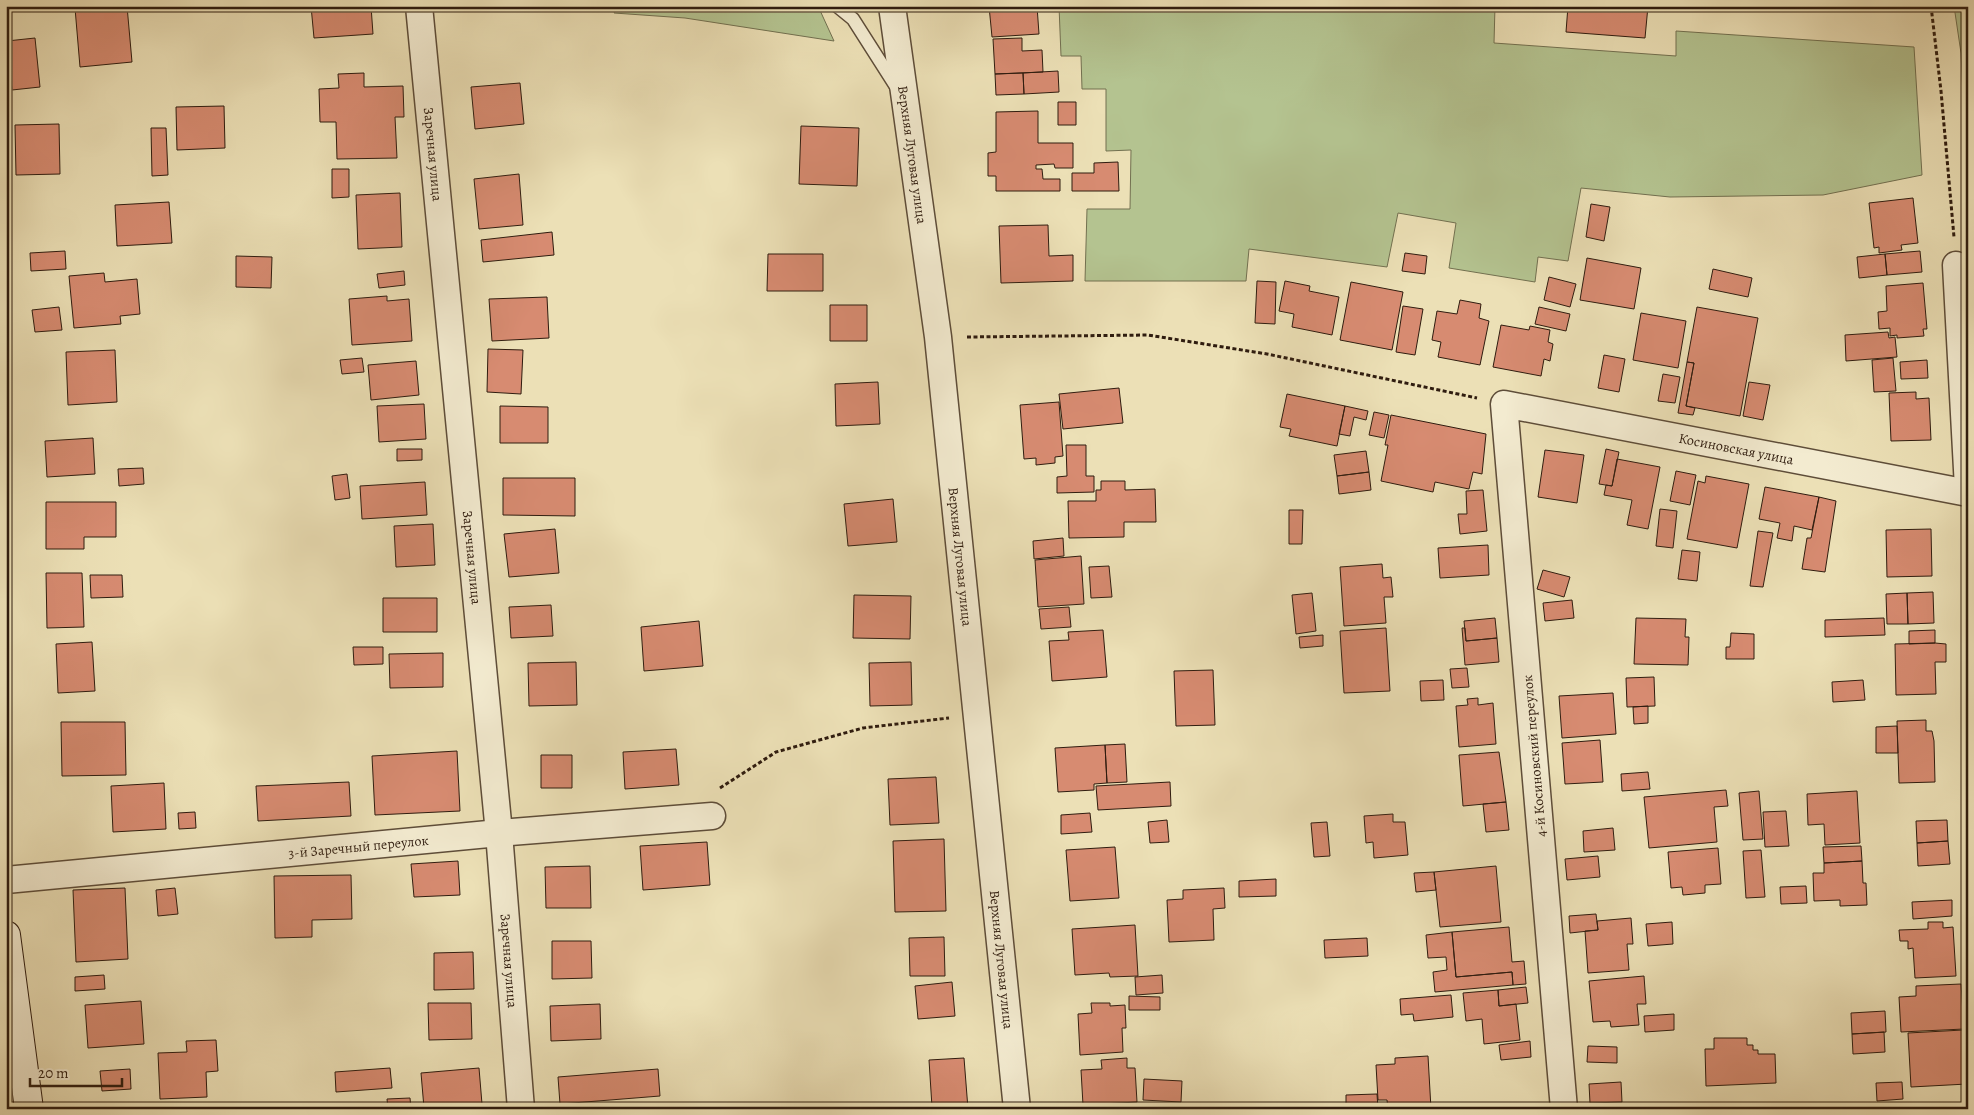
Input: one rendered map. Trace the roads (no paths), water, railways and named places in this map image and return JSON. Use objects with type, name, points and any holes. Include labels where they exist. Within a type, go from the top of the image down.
[{"type":"street","name":"Заречная улица","points":[[419,6],[499,834],[520,1109]]},
{"type":"street","name":"Верхняя Луговая улица","points":[[892,6],[938,337],[1017,1109]]},
{"type":"street","points":[[1956,265],[1968,488]]},
{"type":"street","name":"Косиновская улица","points":[[1504,404],[1968,493]]},
{"type":"street","name":"4-й Косиновский переулок","points":[[1504,404],[1564,1109]]},
{"type":"street","name":"3-й Заречный переулок","points":[[6,880],[712,816]]},
{"type":"street","points":[[6,935],[29,1109]]},
{"type":"lane","points":[[837,6],[853,19],[906,103]]}]
